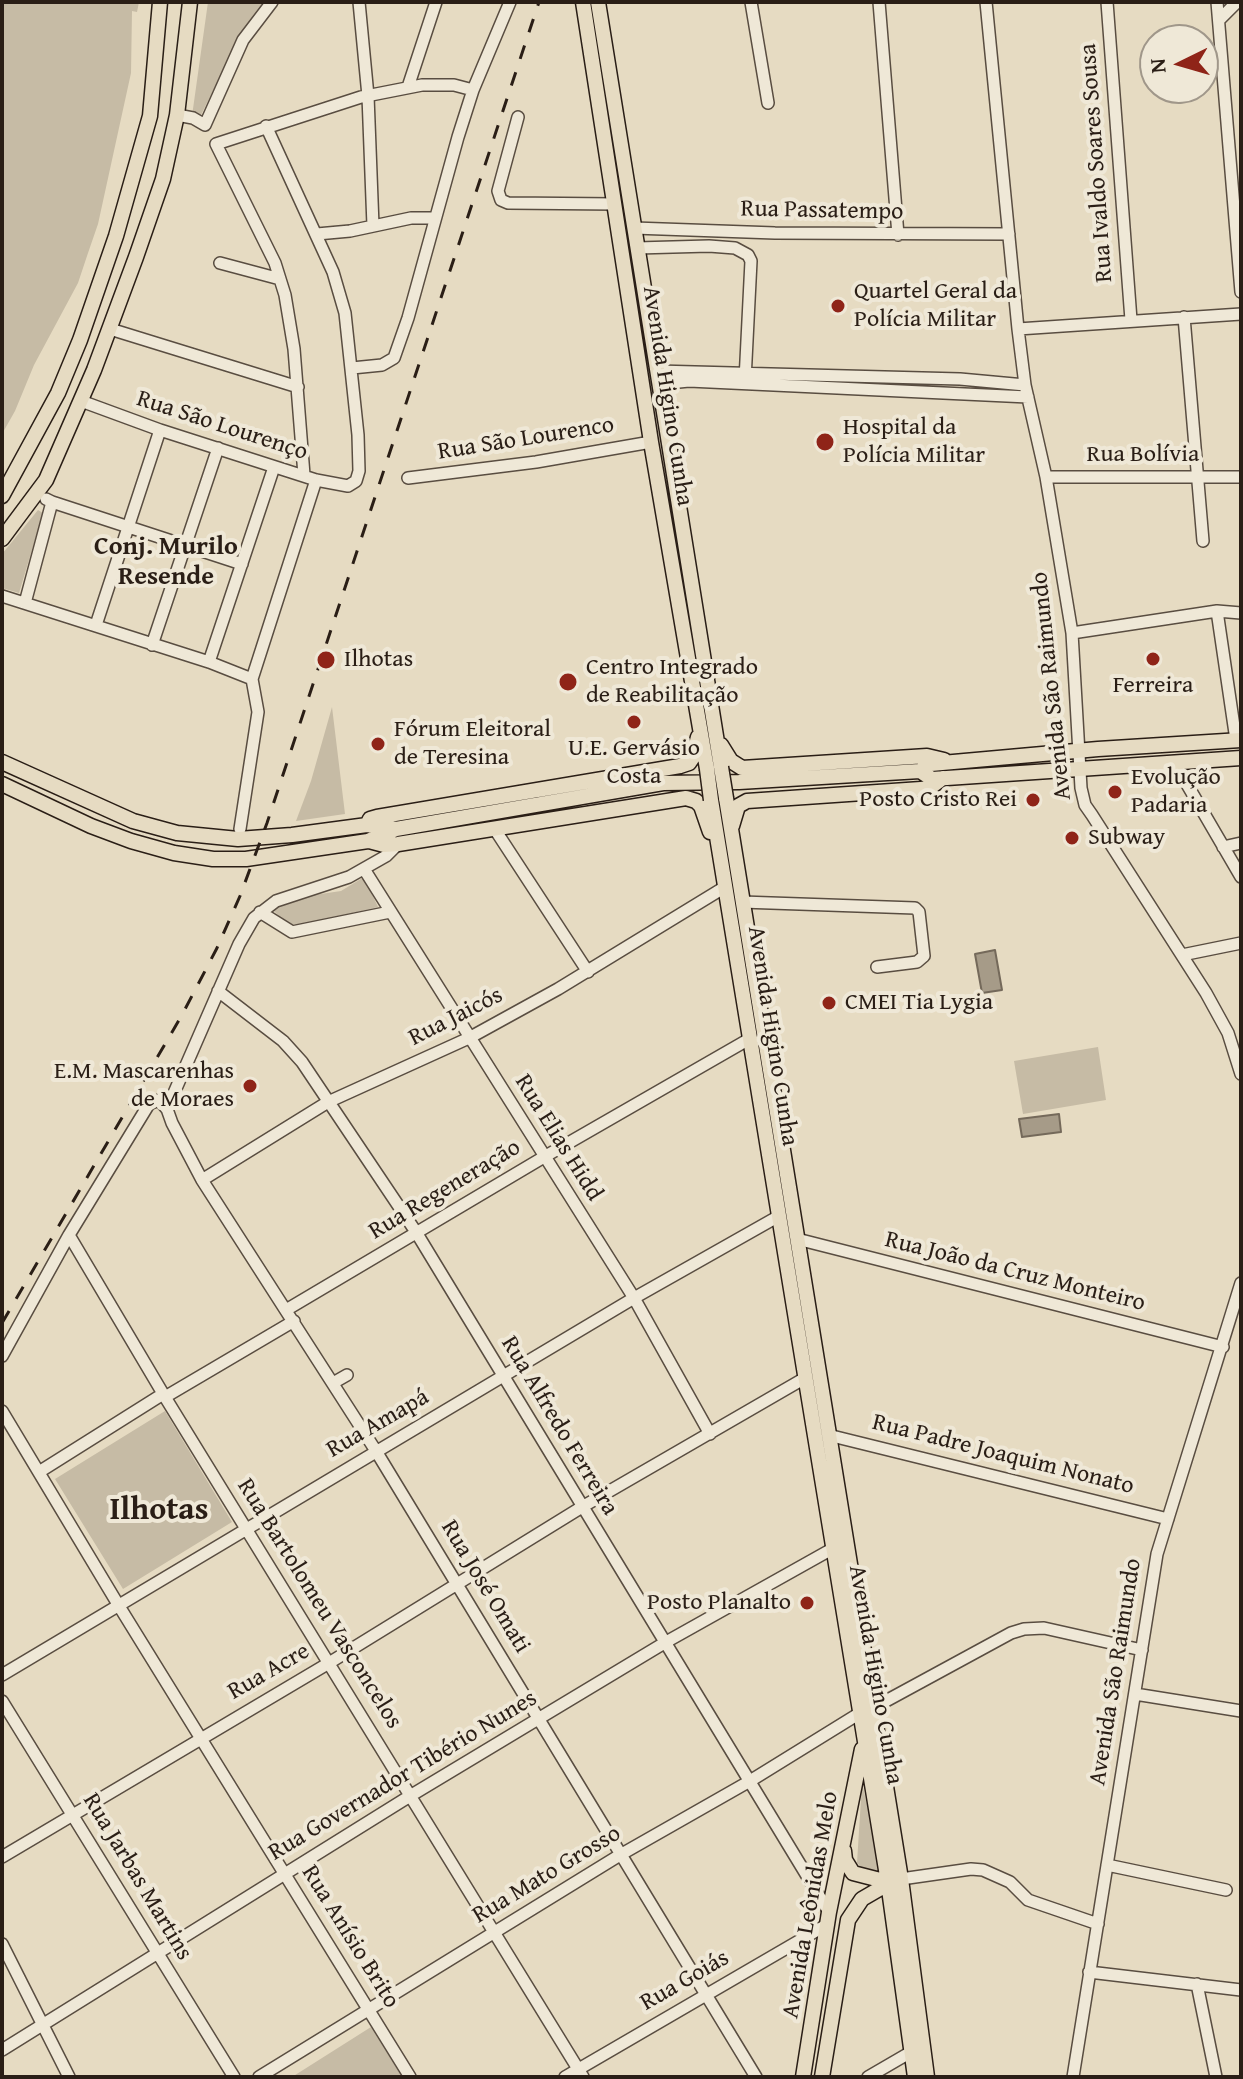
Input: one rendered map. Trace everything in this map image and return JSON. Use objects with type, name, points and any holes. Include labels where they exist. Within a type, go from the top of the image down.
[{"type":"main road","points":[[2,496],[47,416],[71,362],[116,236],[145,137],[156,63],[160,2]]},
{"type":"main road","points":[[2,539],[38,493],[81,401],[163,179],[177,115],[190,2]]},
{"type":"main road","name":"Avenida Higino Cunha","points":[[583,2],[651,442],[700,728],[714,768]]},
{"type":"main road","name":"Avenida Higino Cunha","points":[[598,2],[716,737],[714,768],[718,845],[832,1549],[867,1710],[864,1741],[894,1880],[915,2077]]},
{"type":"main road","points":[[71,362],[94,370]]},
{"type":"main road","points":[[367,825],[370,819],[377,817],[680,766],[689,763],[693,757],[700,728]]},
{"type":"main road","points":[[716,737],[731,761],[742,768],[927,756],[941,758],[947,763]]},
{"type":"main road","points":[[2,784],[91,826],[174,853],[213,859],[246,859],[368,841],[384,845],[397,836],[663,783],[739,782],[920,771],[931,764],[1239,740]]},
{"type":"main road","points":[[920,771],[932,779],[1241,758]]},
{"type":"main road","points":[[2,762],[133,821],[177,833],[238,839],[367,825],[397,836],[494,828],[686,798],[701,806],[708,830],[718,845]]},
{"type":"main road","points":[[731,832],[738,806],[747,801],[921,789],[937,784],[943,778]]},
{"type":"main road","name":"Avenida Higino Cunha","points":[[718,799],[731,832],[848,1554],[867,1710],[927,2077]]},
{"type":"main road","name":"Avenida Leônidas Melo","points":[[803,2077],[829,1918],[864,1741]]},
{"type":"main road","points":[[843,1843],[845,1860],[853,1873],[894,1880]]},
{"type":"main road","name":"Avenida Leônidas Melo","points":[[822,2077],[848,1920],[862,1899],[894,1880]]},
{"type":"street","points":[[177,115],[193,118],[205,125],[243,40],[272,2]]},
{"type":"street","points":[[359,2],[368,96],[373,226]]},
{"type":"street","points":[[408,87],[436,2]]},
{"type":"street","points":[[266,126],[333,272],[345,313],[352,368],[382,365],[394,358],[473,90],[510,2]]},
{"type":"street","points":[[751,2],[768,103]]},
{"type":"street","points":[[879,2],[898,235]]},
{"type":"street","name":"Avenida São Raimundo","points":[[986,2],[1018,329],[1025,385],[1046,477],[1072,633],[1085,805],[1182,955],[1228,1033],[1241,1074]]},
{"type":"street","name":"Rua Ivaldo Soares Sousa","points":[[1107,2],[1131,320]]},
{"type":"street","points":[[1217,2],[1241,292]]},
{"type":"street","points":[[1219,20],[1237,2]]},
{"type":"street","points":[[304,475],[298,387],[289,317],[280,279],[216,144],[266,126],[408,87],[454,85],[473,90]]},
{"type":"street","points":[[518,117],[498,191],[501,200],[508,203],[615,204]]},
{"type":"street","points":[[317,234],[411,218],[435,218]]},
{"type":"street","name":"Rua Passatempo","points":[[634,228],[898,235],[1009,234]]},
{"type":"street","points":[[707,231],[709,246]]},
{"type":"street","points":[[637,248],[709,246],[741,249],[751,261],[745,379]]},
{"type":"street","points":[[220,263],[280,279]]},
{"type":"street","points":[[1018,329],[1241,314]]},
{"type":"street","points":[[1184,317],[1203,541]]},
{"type":"street","points":[[110,329],[298,387]]},
{"type":"street","name":"Rua São Lourenço","points":[[81,401],[274,467],[316,480],[352,485],[359,471],[359,453],[352,368]]},
{"type":"street","points":[[658,378],[689,381],[960,379],[1025,385]]},
{"type":"street","points":[[745,379],[1028,397]]},
{"type":"street","points":[[96,625],[160,430]]},
{"type":"street","name":"Rua São Lourenco","points":[[408,478],[536,462],[651,442]]},
{"type":"street","points":[[152,645],[218,448]]},
{"type":"street","points":[[209,662],[274,467]]},
{"type":"street","name":"Rua Bolívia","points":[[1046,477],[1241,477]]},
{"type":"street","points":[[240,829],[258,712],[252,679],[316,480]]},
{"type":"street","points":[[38,493],[52,502],[242,564]]},
{"type":"street","points":[[25,603],[52,502]]},
{"type":"street","points":[[2,596],[209,662],[252,679]]},
{"type":"street","points":[[1217,611],[1239,740]]},
{"type":"street","points":[[1072,633],[1217,611],[1241,613]]},
{"type":"street","points":[[1174,762],[1241,877]]},
{"type":"street","points":[[494,828],[588,972]]},
{"type":"street","points":[[2,1356],[69,1235],[149,1104],[159,1100],[167,1109],[239,944],[260,912],[297,892],[349,877],[364,869],[386,856],[397,836]]},
{"type":"street","points":[[1223,847],[1241,843]]},
{"type":"street","name":"Rua Elias Hidd","points":[[364,869],[634,1298],[710,1434]]},
{"type":"street","name":"Rua Jaicós","points":[[202,1180],[328,1102],[469,1038],[588,972],[725,887]]},
{"type":"street","points":[[742,902],[915,908],[919,912],[924,956],[921,960],[877,967]]},
{"type":"street","points":[[260,912],[292,932],[390,912]]},
{"type":"street","points":[[1182,955],[1241,943]]},
{"type":"street","name":"Rua Alfredo Ferreira","points":[[218,991],[283,1041],[302,1062],[416,1232],[750,1781],[829,1918]]},
{"type":"street","points":[[1228,1033],[1241,1032]]},
{"type":"street","name":"Rua Regeneração","points":[[286,1310],[751,1038]]},
{"type":"street","name":"Rua José Omati","points":[[167,1109],[202,1180],[376,1451],[756,2077]]},
{"type":"street","name":"Rua Amapá","points":[[2,1675],[634,1298],[779,1216]]},
{"type":"street","name":"Rua Bartolomeu Vasconcelos","points":[[69,1235],[164,1396],[580,2073]]},
{"type":"street","name":"Rua João da Cruz Monteiro","points":[[797,1239],[1223,1347]]},
{"type":"street","name":"Avenida São Raimundo","points":[[1073,2077],[1157,1554],[1241,1283]]},
{"type":"street","points":[[39,1472],[294,1321]]},
{"type":"street","points":[[333,1383],[347,1375]]},
{"type":"street","name":"Rua Acre","points":[[2,1857],[329,1663],[582,1507],[805,1378]]},
{"type":"street","name":"Rua Anísio Brito","points":[[2,1411],[410,2077]]},
{"type":"street","name":"Rua Padre Joaquim Nonato","points":[[828,1435],[1168,1519]]},
{"type":"street","points":[[832,1549],[848,1554]]},
{"type":"street","name":"Rua Governador Tibério Nunes","points":[[2,2050],[410,1796],[666,1642],[832,1549]]},
{"type":"street","name":"Rua Mato Grosso","points":[[259,2077],[620,1855],[867,1710],[1011,1633],[1044,1628],[1142,1650]]},
{"type":"street","points":[[1135,1694],[1241,1711]]},
{"type":"street","name":"Rua Jarbas Martins","points":[[2,1701],[234,2077]]},
{"type":"street","points":[[1107,1865],[1226,1890]]},
{"type":"street","points":[[894,1880],[983,1870],[1010,1882],[1028,1900],[1098,1924]]},
{"type":"street","name":"Rua Goiás","points":[[565,2077],[580,2073],[829,1918]]},
{"type":"street","points":[[2,1944],[69,2077]]},
{"type":"street","points":[[1089,1972],[1241,1990]]},
{"type":"street","points":[[1197,1984],[1216,2077]]},
{"type":"street","points":[[868,2077],[911,2052]]},
{"type":"shaded area","points":[[2,2],[139,2],[137,12],[132,11],[131,73],[98,224],[78,283],[34,365],[2,434]]},
{"type":"shaded area","points":[[208,2],[264,2],[239,38],[199,119],[192,116]]},
{"type":"shaded area","points":[[38,510],[43,513],[19,593],[2,588],[2,554]]},
{"type":"shaded area","points":[[332,707],[345,814],[296,821],[311,781]]},
{"type":"shaded area","points":[[364,877],[378,907],[301,925],[287,924],[272,909],[300,897],[341,891]]},
{"type":"shaded area","points":[[995,950],[1002,990],[982,993],[975,954]]},
{"type":"shaded area","points":[[1098,1047],[1106,1100],[1023,1114],[1014,1061]]},
{"type":"shaded area","points":[[1059,1114],[1061,1132],[1022,1137],[1019,1119]]},
{"type":"shaded area","points":[[165,1411],[232,1522],[123,1589],[55,1479]]},
{"type":"shaded area","points":[[862,1783],[880,1872],[873,1873],[857,1863]]},
{"type":"shaded area","points":[[371,2027],[402,2077],[292,2077]]},
{"type":"railway","points":[[2,1323],[182,1015],[240,896],[267,823],[539,2]]},
{"type":"place","name":"Quartel Geral da Polícia Militar","points":[[838,306]]},
{"type":"place","name":"Hospital da Polícia Militar","points":[[825,442]]},
{"type":"place","name":"Ferreira","points":[[1153,659]]},
{"type":"place","name":"Ilhotas","points":[[326,660]]},
{"type":"place","name":"Centro Integrado de Reabilitação","points":[[568,682]]},
{"type":"place","name":"U.E. Gervásio Costa","points":[[634,722]]},
{"type":"place","name":"Fórum Eleitoral de Teresina","points":[[378,744]]},
{"type":"place","name":"Evolução Padaria","points":[[1115,792]]},
{"type":"place","name":"Posto Cristo Rei","points":[[1033,800]]},
{"type":"place","name":"Subway","points":[[1072,838]]},
{"type":"place","name":"CMEI Tia Lygia","points":[[829,1003]]},
{"type":"place","name":"E.M. Mascarenhas de Moraes","points":[[250,1086]]},
{"type":"place","name":"Posto Planalto","points":[[807,1603]]},
{"type":"district","name":"Conj. Murilo Resende","points":[[166,562]]},
{"type":"district","name":"Ilhotas","points":[[159,1511]]}]
